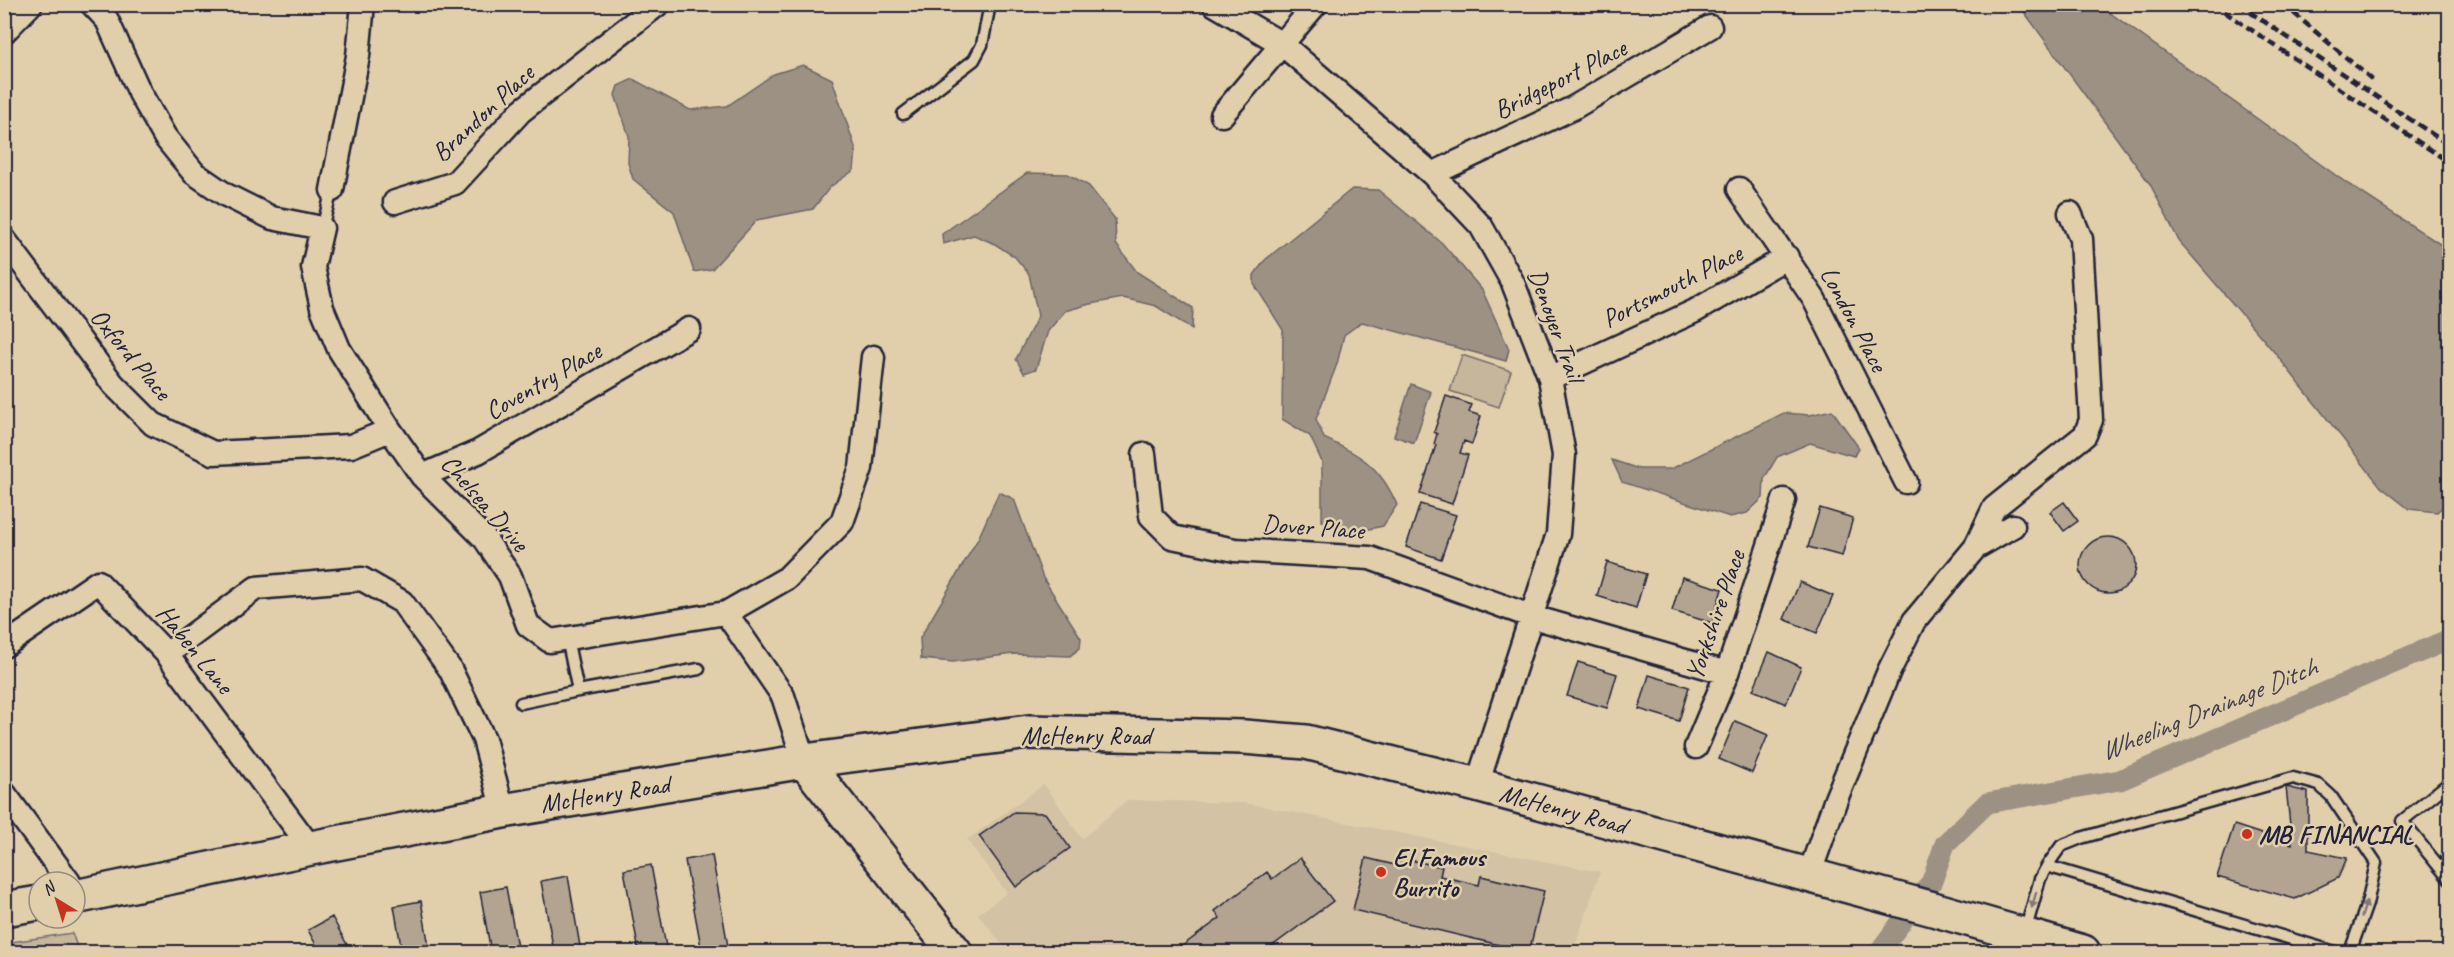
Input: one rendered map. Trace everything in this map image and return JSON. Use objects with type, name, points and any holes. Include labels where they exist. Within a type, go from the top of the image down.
[{"type":"main road","name":"McHenry Road","points":[[87,890],[503,811],[804,761],[1029,732],[1244,737],[1306,742],[1477,785],[2083,952]]},
{"type":"main road","points":[[804,761],[955,952]]},
{"type":"main road","points":[[4,909],[27,905]]},
{"type":"street","points":[[4,32],[31,4]]},
{"type":"street","points":[[92,4],[107,20],[140,93],[165,136],[194,173],[226,195],[272,218],[322,228]]},
{"type":"street","name":"Chelsea Drive","points":[[332,190],[357,56],[363,4]]},
{"type":"street","name":"Brandon Place","points":[[395,202],[455,183],[521,111],[658,4]]},
{"type":"street","name":"Denoyer Trail","points":[[1214,4],[1282,44],[1432,174],[1482,226],[1513,283],[1550,378],[1564,455],[1558,534],[1477,785]]},
{"type":"street","points":[[1222,115],[1316,4]]},
{"type":"street","name":"Bridgeport Place","points":[[1432,174],[1573,108],[1710,27]]},
{"type":"street","name":"London Place","points":[[1739,189],[1814,299],[1906,482]]},
{"type":"street","points":[[1809,875],[1840,788],[1889,672],[1914,621],[1975,548],[1994,508],[2081,439],[2091,420],[2081,239],[2070,213]]},
{"type":"street","name":"Chelsea Drive","points":[[322,228],[314,267],[322,308],[339,349],[422,476],[486,539],[510,576],[528,625],[550,641],[726,613]]},
{"type":"street","name":"Oxford Place","points":[[4,239],[113,384],[153,424],[213,453],[351,446],[390,430]]},
{"type":"street","name":"Portsmouth Place","points":[[1550,378],[1695,311],[1787,257]]},
{"type":"street","name":"Coventry Place","points":[[422,476],[478,452],[689,329]]},
{"type":"street","points":[[804,761],[783,696],[726,613],[787,578],[842,522],[861,468],[873,357]]},
{"type":"street","name":"Dover Place","points":[[1144,454],[1151,516],[1173,537],[1234,550],[1370,558],[1533,617],[1727,673]]},
{"type":"street","name":"Yorkshire Place","points":[[1696,747],[1727,673],[1784,500]]},
{"type":"street","points":[[1975,548],[2013,526]]},
{"type":"street","points":[[167,654],[255,588],[362,579],[402,602],[450,669],[484,739],[503,811]]},
{"type":"street","name":"Haben Lane","points":[[4,646],[98,582],[167,654],[311,848]]},
{"type":"street","points":[[4,793],[59,870]]},
{"type":"lane","points":[[903,114],[974,60],[982,45],[990,4]]},
{"type":"lane","name":"Chelsea Drive","points":[[322,228],[332,190]]},
{"type":"lane","points":[[567,638],[578,691]]},
{"type":"lane","points":[[521,704],[699,669]]},
{"type":"lane","points":[[2024,936],[2040,879],[2061,846],[2081,838],[2293,778],[2319,785],[2331,796],[2376,863],[2367,904],[2347,952]]},
{"type":"lane","points":[[2450,782],[2402,821],[2450,880]]},
{"type":"lane","points":[[2047,866],[2335,952]]},
{"type":"shaded area","points":[[2019,5],[2099,5],[2348,184],[2449,250],[2449,501],[2437,512],[2409,509],[2381,487],[2275,353],[2179,241],[2150,184]]},
{"type":"shaded area","points":[[803,65],[832,79],[856,150],[854,170],[830,187],[813,209],[757,220],[712,269],[694,272],[674,212],[633,179],[628,163],[629,136],[615,95],[618,86],[633,79],[690,110],[727,106],[774,74]]},
{"type":"shaded area","points":[[1027,173],[1068,174],[1089,186],[1115,219],[1116,244],[1137,272],[1193,308],[1192,329],[1156,306],[1123,298],[1090,304],[1065,311],[1048,331],[1036,369],[1024,373],[1016,359],[1038,316],[1029,274],[1015,257],[995,244],[974,235],[943,244],[942,234]]},
{"type":"shaded area","points":[[1352,189],[1378,190],[1442,243],[1482,290],[1509,349],[1506,361],[1362,322],[1344,335],[1337,364],[1316,419],[1324,438],[1349,450],[1376,471],[1384,480],[1397,505],[1383,526],[1350,533],[1322,521],[1322,462],[1310,436],[1282,419],[1283,330],[1254,284],[1254,275],[1265,260]]},
{"type":"shaded area","points":[[1462,355],[1511,371],[1499,407],[1450,391]]},
{"type":"shaded area","points":[[1411,384],[1431,392],[1414,443],[1394,436]]},
{"type":"shaded area","points":[[1832,410],[1859,448],[1854,456],[1810,443],[1777,457],[1764,479],[1763,498],[1747,513],[1730,517],[1622,482],[1612,460],[1639,469],[1671,469],[1784,413],[1810,415]]},
{"type":"shaded area","points":[[999,492],[1014,499],[1043,578],[1081,638],[1080,648],[1070,656],[1013,654],[953,662],[921,659],[920,638],[978,539]]},
{"type":"shaded area","points":[[1044,784],[1082,839],[1127,800],[1245,803],[1600,872],[1573,952],[1008,952],[978,914],[1007,893],[967,840]]},
{"type":"shaded area","points":[[72,933],[79,952],[5,952],[5,943]]},
{"type":"building","points":[[1446,396],[1472,405],[1469,412],[1481,416],[1472,444],[1464,441],[1460,453],[1468,455],[1452,504],[1420,494],[1436,445],[1434,444],[1437,434],[1434,432]]},
{"type":"building","points":[[2064,502],[2078,521],[2064,531],[2050,512]]},
{"type":"building","points":[[1420,504],[1456,515],[1441,559],[1406,547]]},
{"type":"building","points":[[1820,508],[1853,518],[1842,556],[1808,547]]},
{"type":"building","points":[[2108,537],[2119,539],[2128,545],[2134,554],[2136,565],[2134,576],[2128,585],[2119,591],[2108,593],[2097,591],[2088,585],[2082,576],[2080,565],[2082,554],[2088,545],[2097,539]]},
{"type":"building","points":[[1607,562],[1646,574],[1636,608],[1597,596]]},
{"type":"building","points":[[1682,577],[1722,589],[1712,623],[1672,611]]},
{"type":"building","points":[[1800,582],[1833,596],[1817,633],[1784,619]]},
{"type":"building","points":[[1769,652],[1801,667],[1786,704],[1753,690]]},
{"type":"building","points":[[1578,662],[1617,674],[1607,708],[1567,696]]},
{"type":"building","points":[[1649,675],[1689,687],[1679,721],[1639,709]]},
{"type":"building","points":[[1735,721],[1768,735],[1752,773],[1719,759]]},
{"type":"building","name":"MB FINANCIAL","points":[[2286,787],[2308,792],[2308,850],[2347,858],[2338,878],[2295,899],[2217,877],[2234,825],[2292,844]]},
{"type":"building","points":[[1014,812],[1045,813],[1070,848],[1016,887],[979,836]]},
{"type":"building","points":[[712,855],[729,952],[702,952],[685,860]]},
{"type":"building","points":[[1300,858],[1333,901],[1264,952],[1174,952],[1220,918],[1215,911],[1267,872],[1272,879]]},
{"type":"building","points":[[1366,858],[1399,866],[1401,858],[1442,867],[1440,876],[1479,885],[1481,876],[1544,891],[1529,952],[1353,910]]},
{"type":"building","points":[[651,865],[667,952],[639,952],[624,870]]},
{"type":"building","points":[[568,876],[581,952],[554,952],[541,881]]},
{"type":"building","points":[[506,887],[518,952],[491,952],[480,892]]},
{"type":"building","points":[[421,901],[430,952],[402,952],[394,906]]},
{"type":"building","points":[[332,917],[351,952],[320,952],[308,930]]},
{"type":"waterway","name":"Wheeling Drainage Ditch","points":[[1879,952],[1932,881],[1945,844],[1987,803],[2120,780],[2450,639]]},
{"type":"railway","points":[[2213,4],[2450,163]]},
{"type":"railway","points":[[2238,4],[2450,146]]},
{"type":"railway","points":[[2283,4],[2375,82]]},
{"type":"place","name":"MB FINANCIAL","points":[[2247,834]]},
{"type":"place","name":"El Famous Burrito","points":[[1381,872]]}]
